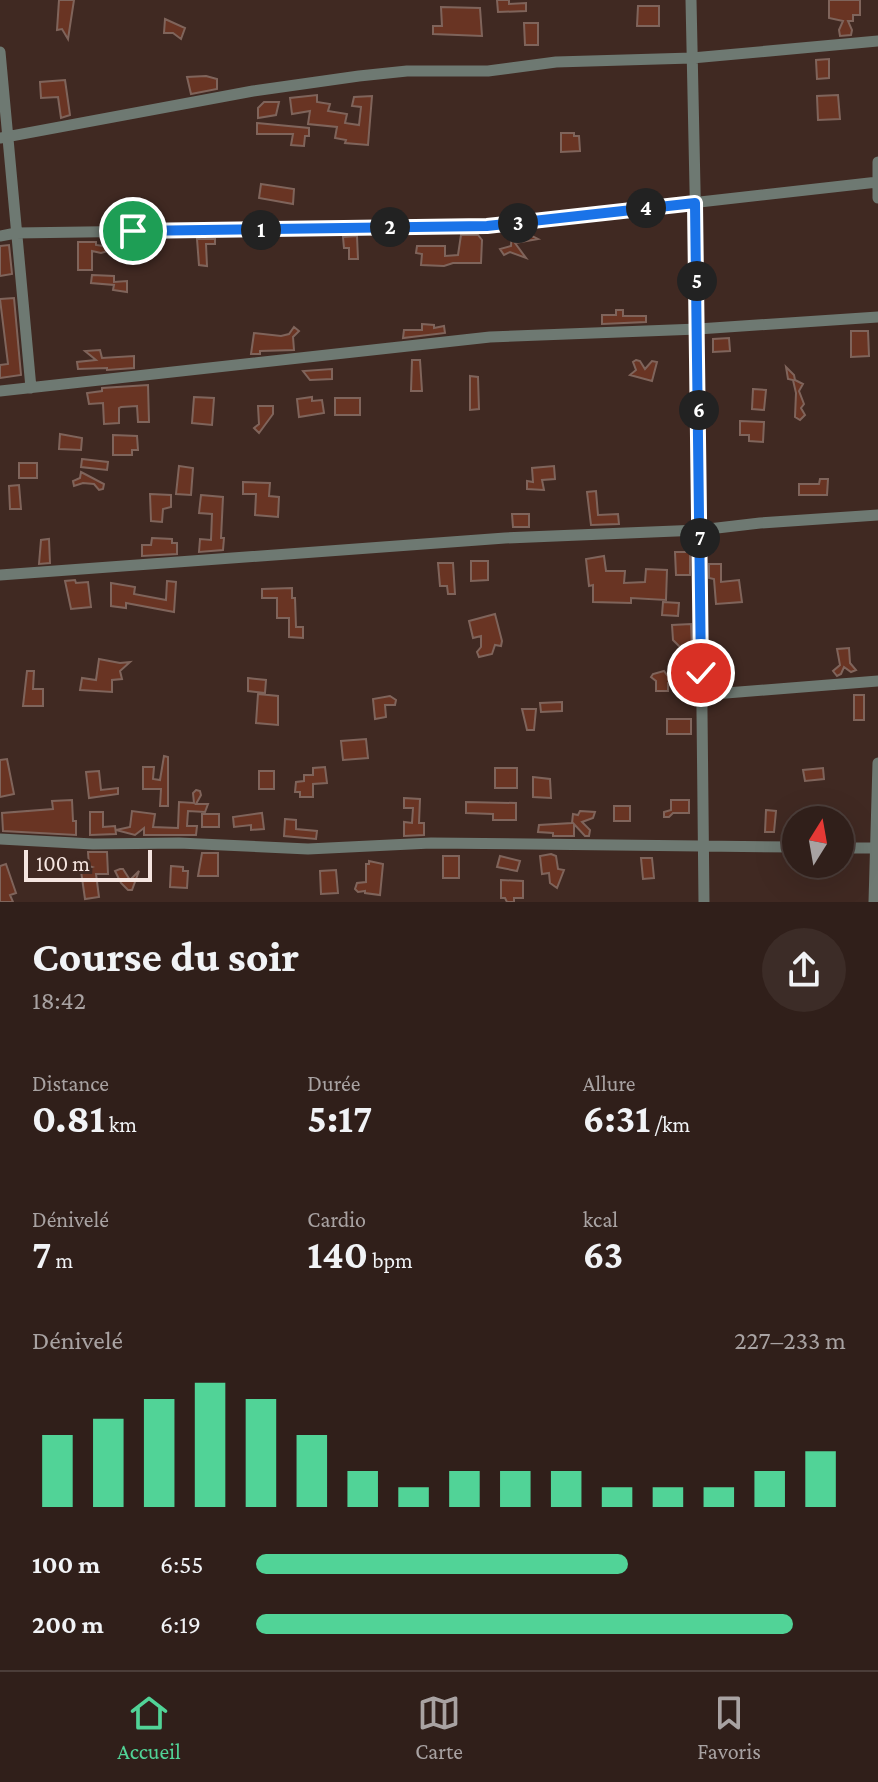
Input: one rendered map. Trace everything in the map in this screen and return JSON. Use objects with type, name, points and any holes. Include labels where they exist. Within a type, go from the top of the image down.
[{"type":"street","points":[[691,0],[704,902]]},
{"type":"street","points":[[3,137],[253,91],[359,76],[407,71],[488,71],[556,62],[692,58],[878,41]]},
{"type":"street","points":[[0,52],[3,137],[31,388]]},
{"type":"street","points":[[878,162],[878,198]]},
{"type":"street","points":[[0,236],[16,233],[487,226],[878,182]]},
{"type":"street","points":[[0,391],[490,337],[698,329],[878,317]]},
{"type":"street","points":[[0,575],[505,538],[700,530],[878,515]]},
{"type":"street","points":[[701,695],[878,681]]},
{"type":"street","points":[[874,902],[878,763]]},
{"type":"street","points":[[0,839],[308,849],[431,843],[782,847]]},
{"type":"street","points":[[854,848],[876,848]]},
{"type":"building","points":[[59,0],[74,0],[68,39],[62,29],[57,30]]},
{"type":"building","points":[[497,0],[509,0],[509,4],[526,3],[526,11],[498,12]]},
{"type":"building","points":[[829,0],[860,0],[860,15],[853,15],[853,21],[848,21],[851,35],[840,36],[843,21],[829,18]]},
{"type":"building","points":[[638,6],[659,6],[659,26],[637,26]]},
{"type":"building","points":[[441,7],[480,8],[482,36],[433,34],[433,26],[442,26]]},
{"type":"building","points":[[165,19],[185,28],[181,39],[173,33],[164,33]]},
{"type":"building","points":[[524,23],[538,23],[538,45],[525,45]]},
{"type":"building","points":[[829,59],[829,78],[817,79],[816,60]]},
{"type":"building","points":[[187,77],[217,79],[217,89],[191,94]]},
{"type":"building","points":[[65,80],[70,115],[61,118],[58,97],[41,98],[40,82]]},
{"type":"building","points":[[317,95],[317,102],[330,104],[328,111],[347,114],[345,123],[359,125],[361,107],[352,106],[354,97],[372,96],[368,145],[345,143],[346,140],[335,138],[337,127],[308,124],[310,111],[292,114],[290,98]]},
{"type":"building","points":[[838,95],[840,119],[818,120],[817,96]]},
{"type":"building","points":[[264,102],[279,102],[276,115],[258,118],[258,108]]},
{"type":"building","points":[[257,123],[309,128],[309,136],[305,136],[304,146],[291,145],[293,134],[257,134]]},
{"type":"building","points":[[561,133],[579,136],[580,151],[561,152]]},
{"type":"building","points":[[261,184],[294,189],[293,204],[259,198]]},
{"type":"building","points":[[512,232],[524,232],[538,239],[515,243],[526,258],[510,252],[504,255],[500,249],[511,246]]},
{"type":"building","points":[[461,235],[478,235],[482,240],[481,263],[421,265],[422,254],[416,253],[417,246],[445,246],[445,256],[458,255]]},
{"type":"building","points":[[357,236],[358,259],[349,259],[349,248],[344,248],[343,237]]},
{"type":"building","points":[[197,239],[215,239],[215,244],[206,244],[207,266],[199,265]]},
{"type":"building","points":[[78,242],[96,242],[108,251],[92,251],[92,270],[78,270]]},
{"type":"building","points":[[9,245],[12,274],[0,276],[0,246]]},
{"type":"building","points":[[92,275],[114,276],[114,282],[127,281],[127,292],[113,290],[114,285],[91,283]]},
{"type":"building","points":[[14,298],[21,375],[0,378],[0,365],[8,364],[0,299]]},
{"type":"building","points":[[616,310],[623,310],[623,316],[646,316],[646,322],[602,324],[602,315],[616,315]]},
{"type":"building","points":[[422,324],[434,325],[434,328],[444,326],[445,333],[403,338],[404,330],[422,330]]},
{"type":"building","points":[[294,327],[299,331],[293,337],[294,350],[251,354],[254,333],[281,336],[289,334]]},
{"type":"building","points":[[851,331],[868,331],[869,356],[851,357]]},
{"type":"building","points":[[729,338],[730,351],[713,352],[713,339]]},
{"type":"building","points":[[100,350],[102,358],[134,356],[134,368],[78,369],[77,362],[96,360],[85,351]]},
{"type":"building","points":[[412,360],[420,360],[422,391],[411,391]]},
{"type":"building","points":[[636,360],[645,369],[652,361],[657,362],[652,381],[630,375],[636,370],[633,362]]},
{"type":"building","points":[[786,367],[795,380],[803,384],[799,391],[805,415],[800,420],[795,417],[796,393],[793,380],[788,379]]},
{"type":"building","points":[[332,369],[332,379],[310,380],[303,371]]},
{"type":"building","points":[[470,376],[478,377],[479,409],[470,410]]},
{"type":"building","points":[[148,385],[149,422],[138,422],[137,406],[119,408],[119,423],[104,424],[103,403],[89,404],[87,393],[102,391],[102,388]]},
{"type":"building","points":[[753,389],[766,390],[764,410],[752,409]]},
{"type":"building","points":[[194,397],[214,398],[212,425],[192,423]]},
{"type":"building","points":[[312,397],[312,401],[322,400],[324,413],[299,417],[297,399]]},
{"type":"building","points":[[335,398],[360,398],[360,415],[335,415]]},
{"type":"building","points":[[258,406],[273,406],[273,414],[259,433],[254,428],[259,424]]},
{"type":"building","points":[[740,421],[764,422],[763,442],[749,441],[749,435],[740,435]]},
{"type":"building","points":[[60,434],[82,438],[81,450],[59,449]]},
{"type":"building","points":[[113,435],[137,436],[138,450],[132,450],[132,455],[113,455]]},
{"type":"building","points":[[82,459],[108,462],[107,470],[81,467]]},
{"type":"building","points":[[19,463],[37,463],[37,478],[19,478]]},
{"type":"building","points":[[179,466],[193,468],[191,495],[176,494]]},
{"type":"building","points":[[554,466],[555,479],[542,480],[544,490],[527,489],[527,481],[533,482],[532,468]]},
{"type":"building","points":[[81,472],[104,484],[103,489],[99,490],[94,484],[74,486],[73,481],[80,478]]},
{"type":"building","points":[[820,479],[828,479],[827,495],[799,495],[799,484],[819,484]]},
{"type":"building","points":[[243,482],[270,483],[269,496],[279,497],[278,517],[255,515],[256,494],[243,494]]},
{"type":"building","points":[[19,485],[21,509],[10,509],[9,486]]},
{"type":"building","points":[[596,491],[598,515],[618,514],[619,524],[591,525],[587,492]]},
{"type":"building","points":[[150,494],[171,495],[171,507],[163,509],[162,522],[151,521]]},
{"type":"building","points":[[201,495],[223,497],[223,550],[199,552],[200,539],[211,540],[212,514],[199,513]]},
{"type":"building","points":[[512,514],[529,514],[529,527],[513,527]]},
{"type":"building","points":[[152,538],[172,539],[172,543],[177,543],[177,554],[142,556],[142,545],[151,545]]},
{"type":"building","points":[[49,539],[50,563],[39,564],[41,540]]},
{"type":"building","points":[[675,552],[690,552],[690,575],[676,575]]},
{"type":"building","points":[[604,556],[606,571],[625,571],[624,583],[645,582],[646,569],[667,570],[666,600],[631,598],[631,603],[593,602],[593,585],[589,586],[586,559]]},
{"type":"building","points":[[471,561],[488,561],[488,580],[471,581]]},
{"type":"building","points":[[438,563],[453,563],[455,594],[448,594],[447,586],[440,586]]},
{"type":"building","points":[[709,564],[721,564],[721,582],[739,580],[742,602],[716,604],[714,579],[709,578]]},
{"type":"building","points":[[75,580],[76,583],[88,582],[91,607],[71,609],[65,581]]},
{"type":"building","points":[[167,581],[176,582],[174,612],[126,603],[126,608],[111,606],[111,583],[135,587],[134,594],[166,600]]},
{"type":"building","points":[[292,588],[296,627],[303,627],[303,638],[289,637],[289,618],[277,618],[277,598],[262,598],[262,589]]},
{"type":"building","points":[[663,602],[679,603],[678,616],[662,615]]},
{"type":"building","points":[[495,614],[501,646],[495,645],[492,654],[479,657],[477,652],[481,647],[481,636],[473,638],[469,621]]},
{"type":"building","points":[[691,624],[692,645],[684,645],[684,651],[673,640],[672,625]]},
{"type":"building","points":[[849,648],[850,663],[856,670],[851,672],[844,667],[837,676],[833,671],[840,665],[837,649]]},
{"type":"building","points":[[99,659],[130,662],[120,671],[122,679],[112,680],[112,692],[80,690],[82,678],[96,680]]},
{"type":"building","points":[[685,670],[687,677],[693,679],[691,685],[668,683],[668,691],[656,691],[656,681],[651,677],[653,674],[664,671],[667,675],[672,671]]},
{"type":"building","points":[[27,671],[34,671],[33,689],[43,689],[43,706],[23,706]]},
{"type":"building","points":[[248,678],[266,680],[265,693],[248,691]]},
{"type":"building","points":[[258,694],[278,696],[278,725],[256,723]]},
{"type":"building","points":[[854,695],[864,695],[864,720],[854,720]]},
{"type":"building","points":[[390,696],[396,700],[395,705],[385,705],[386,717],[375,719],[373,699]]},
{"type":"building","points":[[562,702],[562,711],[541,712],[540,703]]},
{"type":"building","points":[[522,709],[536,709],[534,730],[527,730]]},
{"type":"building","points":[[667,719],[691,719],[691,734],[667,734]]},
{"type":"building","points":[[366,739],[368,758],[343,760],[341,741]]},
{"type":"building","points":[[164,756],[168,757],[168,806],[160,806],[161,789],[143,789],[143,767],[154,767],[153,779],[160,780]]},
{"type":"building","points":[[7,759],[14,794],[0,797],[0,760]]},
{"type":"building","points":[[325,767],[327,783],[313,784],[313,797],[300,797],[300,792],[295,792],[296,782],[304,781],[304,775],[313,775],[313,768]]},
{"type":"building","points":[[495,768],[517,768],[517,788],[495,788]]},
{"type":"building","points":[[823,768],[824,779],[805,781],[803,770]]},
{"type":"building","points":[[99,771],[101,790],[118,788],[118,794],[89,798],[86,772]]},
{"type":"building","points":[[259,771],[274,771],[274,789],[259,789]]},
{"type":"building","points":[[533,777],[550,779],[551,798],[533,797]]},
{"type":"building","points":[[196,790],[201,795],[196,804],[208,804],[205,812],[188,811],[187,826],[197,826],[196,835],[144,835],[144,828],[135,835],[116,830],[130,827],[132,811],[155,814],[153,827],[178,828],[179,802],[194,803],[193,793]]},
{"type":"building","points":[[404,798],[420,799],[419,823],[424,823],[424,835],[404,836],[404,822],[412,823],[413,808],[404,808]]},
{"type":"building","points":[[72,800],[76,835],[3,831],[2,813],[53,809],[52,801]]},
{"type":"building","points":[[671,800],[689,800],[689,813],[673,813],[664,817],[664,812],[671,810]]},
{"type":"building","points":[[466,802],[516,803],[516,820],[493,820],[493,814],[466,813]]},
{"type":"building","points":[[614,806],[630,806],[630,821],[614,821]]},
{"type":"building","points":[[766,810],[776,811],[774,832],[765,832]]},
{"type":"building","points":[[580,811],[595,812],[593,818],[582,822],[590,830],[589,836],[585,836],[574,824],[574,836],[538,832],[539,825],[572,823],[573,814],[578,815]]},
{"type":"building","points":[[90,812],[103,812],[103,827],[115,826],[116,834],[90,835]]},
{"type":"building","points":[[262,813],[264,829],[251,830],[251,825],[234,827],[233,817]]},
{"type":"building","points":[[202,814],[219,814],[219,827],[202,827]]},
{"type":"building","points":[[285,819],[296,820],[296,829],[317,831],[316,839],[284,836]]},
{"type":"building","points":[[88,852],[107,852],[108,874],[96,874],[99,897],[85,899],[81,871],[92,867],[89,866]]},
{"type":"building","points":[[202,853],[218,853],[218,876],[198,876]]},
{"type":"building","points":[[443,856],[459,856],[459,878],[443,878]]},
{"type":"building","points":[[500,856],[520,861],[517,871],[497,867]]},
{"type":"building","points":[[540,856],[556,856],[558,869],[564,870],[557,888],[550,883],[549,873],[542,874]]},
{"type":"building","points":[[641,858],[652,858],[654,878],[643,879]]},
{"type":"building","points":[[369,861],[383,864],[380,895],[355,889],[357,883],[366,882],[366,864]]},
{"type":"building","points":[[6,864],[16,893],[10,895],[13,902],[0,902],[0,866]]},
{"type":"building","points":[[171,866],[183,867],[183,871],[188,871],[187,888],[170,887]]},
{"type":"building","points":[[120,869],[130,880],[139,871],[132,890],[121,883],[115,871]]},
{"type":"building","points":[[336,870],[338,893],[321,894],[320,871]]},
{"type":"building","points":[[501,880],[523,881],[523,898],[507,902],[501,898]]},
{"type":"route","points":[[133,231],[487,226],[695,203],[701,673]]}]
